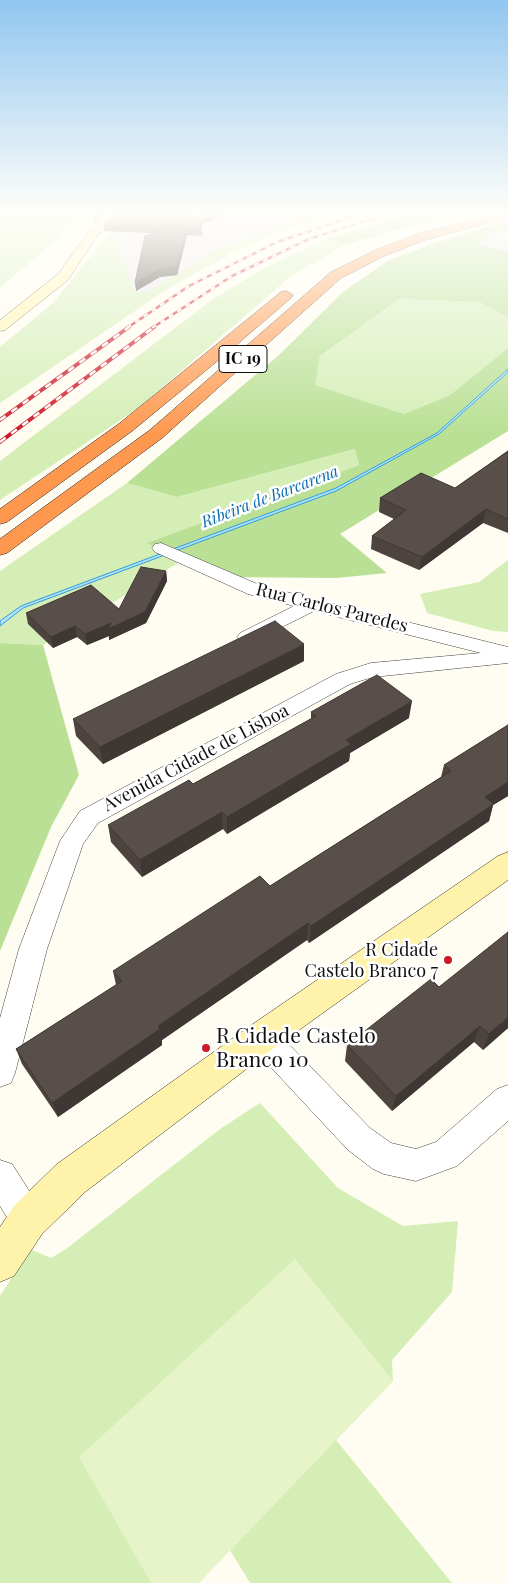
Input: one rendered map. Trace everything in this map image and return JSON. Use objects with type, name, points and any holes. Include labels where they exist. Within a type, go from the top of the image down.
[{"type":"highway","name":"IC 19","points":[[0,518],[126,427],[216,355],[294,288]]},
{"type":"highway","name":"IC 19","points":[[0,549],[156,434],[322,288]]},
{"type":"main road","points":[[0,327],[49,288]]},
{"type":"main road","points":[[0,1262],[28,1220],[71,1178],[262,1037],[508,864]]},
{"type":"street","name":"Rua Carlos Paredes","points":[[161,548],[255,590],[310,605],[450,637],[508,655]]},
{"type":"street","points":[[230,646],[310,605]]},
{"type":"street","name":"Avenida Cidade de Lisboa","points":[[0,1073],[33,949],[72,841],[89,817],[343,679],[371,670],[508,655]]},
{"type":"street","points":[[262,1037],[358,1139],[384,1158],[416,1165],[446,1155],[508,1100]]},
{"type":"street","points":[[0,1176],[28,1220]]},
{"type":"shaded area","points":[[132,288],[153,288],[144,293],[134,293]]},
{"type":"green space","points":[[65,288],[133,288],[134,292],[143,293],[152,288],[170,288],[0,403],[0,347],[52,304]]},
{"type":"green space","points":[[232,288],[277,288],[137,409],[0,500],[0,461],[212,300]]},
{"type":"green space","points":[[349,288],[508,288],[508,317],[479,302],[399,299],[320,356],[315,385],[404,414],[450,395],[508,348],[508,431],[340,534],[387,573],[336,578],[217,577],[147,543],[359,465],[355,449],[177,497],[127,483],[279,355]]},
{"type":"green space","points":[[399,299],[479,302],[508,317],[508,348],[450,395],[404,414],[314,385],[320,356]]},
{"type":"green space","points":[[356,449],[359,465],[148,543],[183,560],[43,645],[0,643],[0,571],[127,483],[177,497]]},
{"type":"green space","points":[[508,560],[508,632],[493,631],[427,613],[420,594],[479,582]]},
{"type":"green space","points":[[0,643],[43,645],[79,775],[51,827],[0,951]]},
{"type":"green space","points":[[260,1103],[338,1188],[403,1226],[458,1221],[452,1292],[392,1360],[393,1381],[336,1440],[452,1583],[250,1583],[230,1550],[199,1583],[0,1583],[0,1296],[30,1249],[51,1258],[66,1249],[220,1129]]},
{"type":"green space","points":[[295,1259],[393,1381],[199,1583],[151,1583],[79,1457]]},
{"type":"water","points":[[508,369],[508,372],[439,434],[336,491],[23,608],[0,626],[0,621],[21,606],[336,488],[437,433]]},
{"type":"building","points":[[508,451],[508,519],[486,509],[422,557],[372,536],[406,510],[380,498],[421,473],[455,488]]},
{"type":"building","points":[[141,567],[166,571],[145,612],[108,629],[111,623],[85,634],[75,626],[51,637],[26,613],[91,585],[119,609]]},
{"type":"building","points":[[275,621],[304,644],[100,747],[73,719]]},
{"type":"building","points":[[377,675],[412,701],[346,740],[351,744],[227,817],[222,812],[140,860],[108,825],[189,780],[193,784],[316,716],[311,712]]},
{"type":"building","points":[[508,725],[508,782],[485,797],[494,804],[311,926],[308,923],[158,1026],[160,1029],[52,1103],[16,1049],[122,981],[113,971],[260,876],[270,886],[451,771],[444,765]]},
{"type":"building","points":[[508,932],[508,1017],[489,1034],[480,1026],[396,1096],[347,1045],[431,979],[439,987]]},
{"type":"railway","points":[[127,328],[186,288]]},
{"type":"railway","points":[[152,328],[214,288]]},
{"type":"railway","points":[[0,420],[129,327]]},
{"type":"railway","points":[[0,442],[154,327]]},
{"type":"place","name":"R Cidade Castelo Branco 7","points":[[448,960]]},
{"type":"place","name":"R Cidade Castelo Branco 10","points":[[206,1048]]},
{"type":"water label","name":"Ribeira de Barcarena","points":[[270,497]]}]
